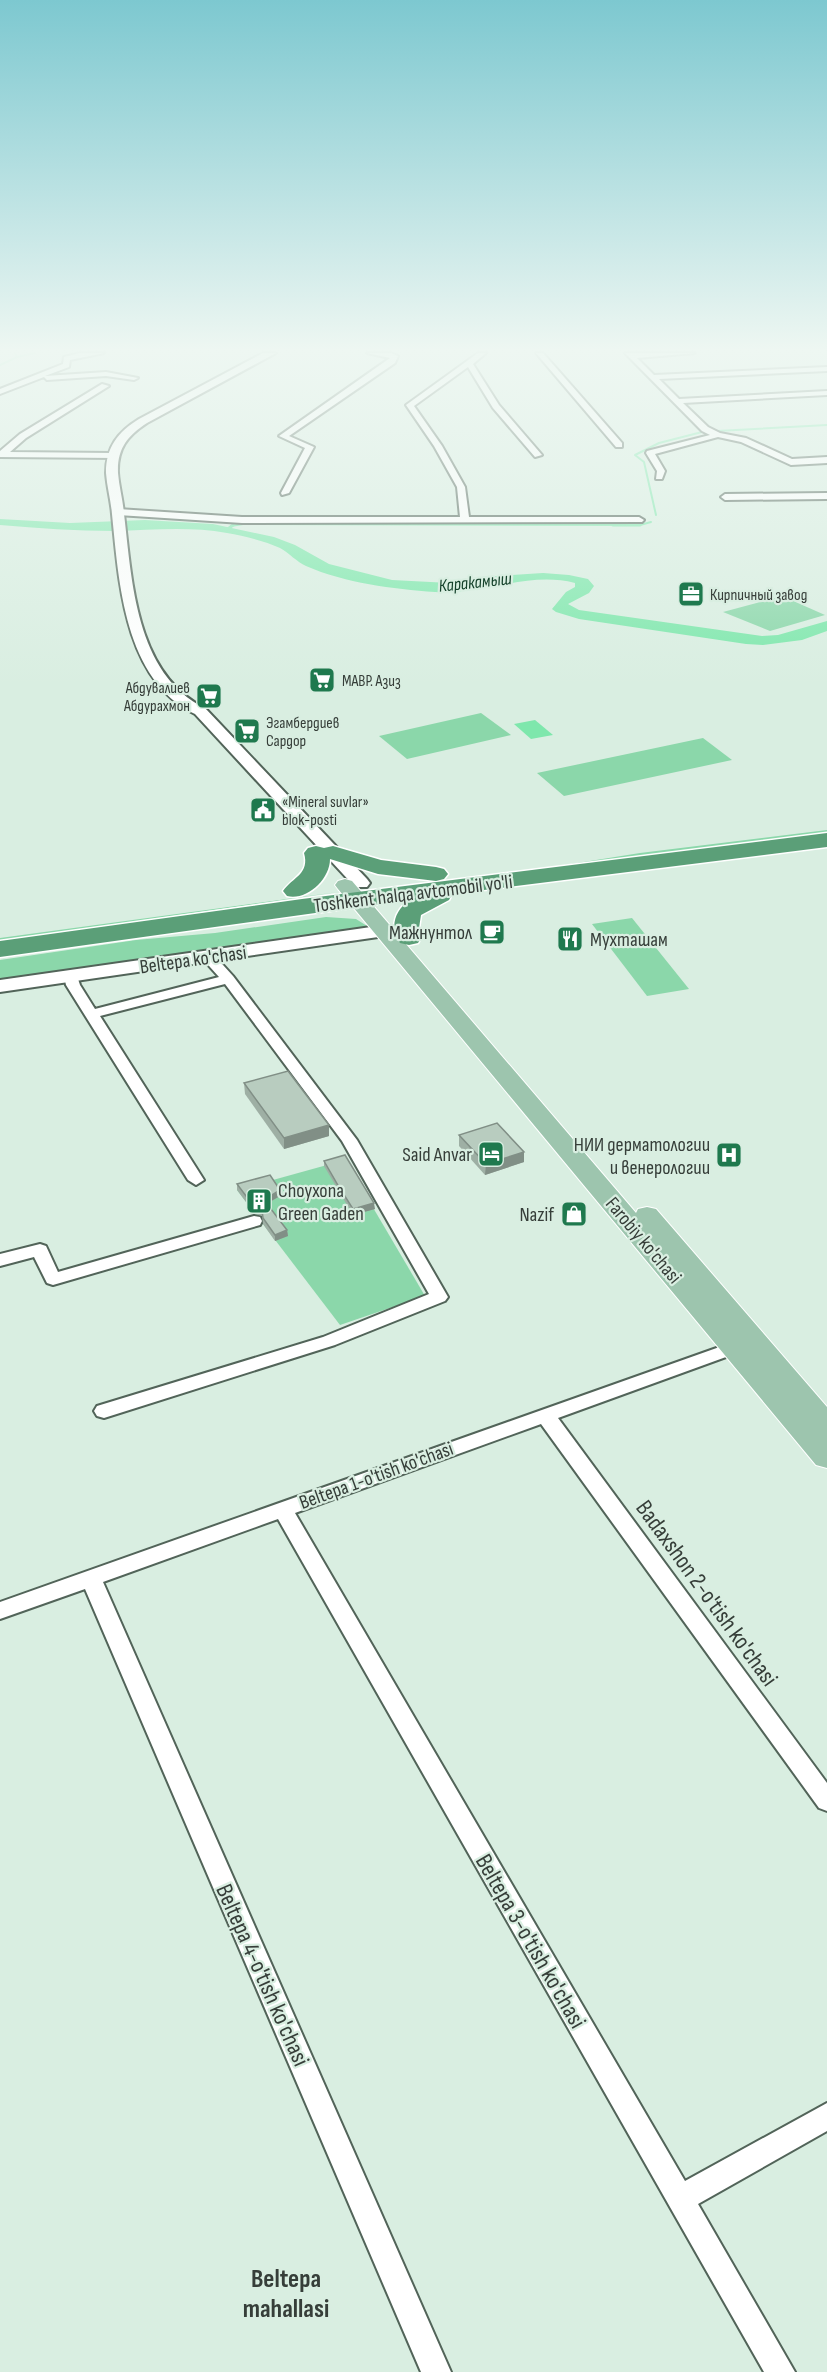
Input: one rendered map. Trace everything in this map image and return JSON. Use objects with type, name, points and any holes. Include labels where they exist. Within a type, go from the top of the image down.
[{"type":"highway","name":"Toshkent halqa avtomobil yo'li","points":[[0,949],[359,891],[436,874],[827,826]]},
{"type":"highway","name":"Toshkent halqa avtomobil yo'li","points":[[0,932],[295,891],[359,891],[469,886],[827,840]]},
{"type":"highway","points":[[295,891],[317,871],[324,853],[378,867],[436,874]]},
{"type":"highway","points":[[397,934],[405,917],[413,909],[433,898],[469,886]]},
{"type":"main road","points":[[113,464],[112,480],[130,610],[142,647],[158,674],[186,705],[200,711],[359,891]]},
{"type":"main road","name":"Farobiy ko'chasi","points":[[359,891],[744,1344],[827,1457]]},
{"type":"main road","name":"Beltepa ko'chasi","points":[[0,986],[397,934]]},
{"type":"main road","name":"Farobiy ko'chasi","points":[[744,1344],[827,1427]]},
{"type":"street","points":[[285,493],[301,464]]},
{"type":"street","points":[[448,464],[461,487],[465,520]]},
{"type":"street","points":[[657,464],[661,471],[659,477]]},
{"type":"street","points":[[725,497],[827,496]]},
{"type":"street","points":[[118,515],[242,520],[639,520]]},
{"type":"street","points":[[104,1411],[329,1341],[439,1298],[353,1147],[228,980],[208,957]]},
{"type":"street","points":[[71,976],[73,985],[196,1180]]},
{"type":"street","points":[[91,1014],[228,980]]},
{"type":"street","points":[[0,1260],[40,1250],[53,1279],[254,1221]]},
{"type":"street","name":"Beltepa 1-o'tish ko'chasi","points":[[0,1611],[744,1344]]},
{"type":"street","name":"Badaxshon 2-o'tish ko'chasi","points":[[545,1415],[827,1801]]},
{"type":"street","name":"Beltepa 3-o'tish ko'chasi","points":[[282,1509],[780,2372]]},
{"type":"street","name":"Beltepa 4-o'tish ko'chasi","points":[[91,1578],[436,2372]]},
{"type":"street","points":[[679,2199],[827,2116]]},
{"type":"shaded area","points":[[782,596],[825,615],[770,631],[723,612]]},
{"type":"shaded area","points":[[481,713],[511,735],[407,759],[379,736]]},
{"type":"shaded area","points":[[703,738],[732,760],[564,796],[537,773]]},
{"type":"shaded area","points":[[827,830],[827,834],[521,872],[640,853]]},
{"type":"shaded area","points":[[338,892],[0,941],[0,938]]},
{"type":"shaded area","points":[[326,917],[356,919],[367,926],[363,929],[0,981],[0,960],[136,940],[215,933]]},
{"type":"shaded area","points":[[632,918],[689,989],[647,996],[592,924]]},
{"type":"shaded area","name":"Choyxona Green Gaden","points":[[345,1160],[425,1296],[340,1325],[237,1190]]},
{"type":"water","points":[[0,519],[70,523],[145,520],[213,524],[274,537],[295,545],[329,564],[392,580],[467,583],[482,577],[543,573],[569,575],[588,579],[594,586],[589,593],[568,604],[579,610],[762,636],[778,635],[827,621],[827,631],[802,640],[763,645],[746,644],[579,619],[552,609],[566,592],[575,587],[575,583],[557,580],[523,581],[453,592],[403,589],[353,581],[321,572],[303,564],[280,548],[227,533],[185,529],[114,531],[57,529],[0,525]]},
{"type":"water","points":[[535,720],[553,735],[531,739],[514,724]]},
{"type":"building","points":[[288,1071],[329,1125],[284,1138],[244,1083]]},
{"type":"building","points":[[497,1123],[524,1152],[486,1164],[459,1135]]},
{"type":"building","points":[[345,1155],[374,1203],[353,1209],[324,1161]]},
{"type":"building","points":[[270,1175],[280,1190],[264,1200],[287,1230],[275,1235],[263,1218],[262,1210],[255,1208],[237,1184]]},
{"type":"waterway","points":[[644,464],[656,515]]},
{"type":"waterway","points":[[640,525],[651,522]]},
{"type":"waterway","points":[[232,526],[243,524]]},
{"type":"waterway","points":[[260,524],[640,525]]},
{"type":"waterway","points":[[613,525],[640,525]]},
{"type":"waterway","name":"Каракамыш","points":[[228,529],[232,526]]},
{"type":"place","name":"Кирпичный завод","points":[[691,594]]},
{"type":"place","name":"МАВР. Азиз","points":[[322,680]]},
{"type":"place","name":"Абдувалиев Абдурахмон","points":[[209,696]]},
{"type":"place","name":"Эгамбердиев Сардор","points":[[247,731]]},
{"type":"place","name":"«Mineral suvlar» blok-posti","points":[[263,810]]},
{"type":"place","name":"Мажнунтол","points":[[492,932]]},
{"type":"place","name":"Мухташам","points":[[570,939]]},
{"type":"place","name":"Said Anvar","points":[[491,1154]]},
{"type":"place","name":"НИИ дерматологии и венерологии","points":[[729,1155]]},
{"type":"place","name":"Choyxona Green Gaden","points":[[259,1201]]},
{"type":"place","name":"Nazif","points":[[574,1214]]},
{"type":"district","name":"Beltepa mahallasi","points":[[286,2293]]}]
